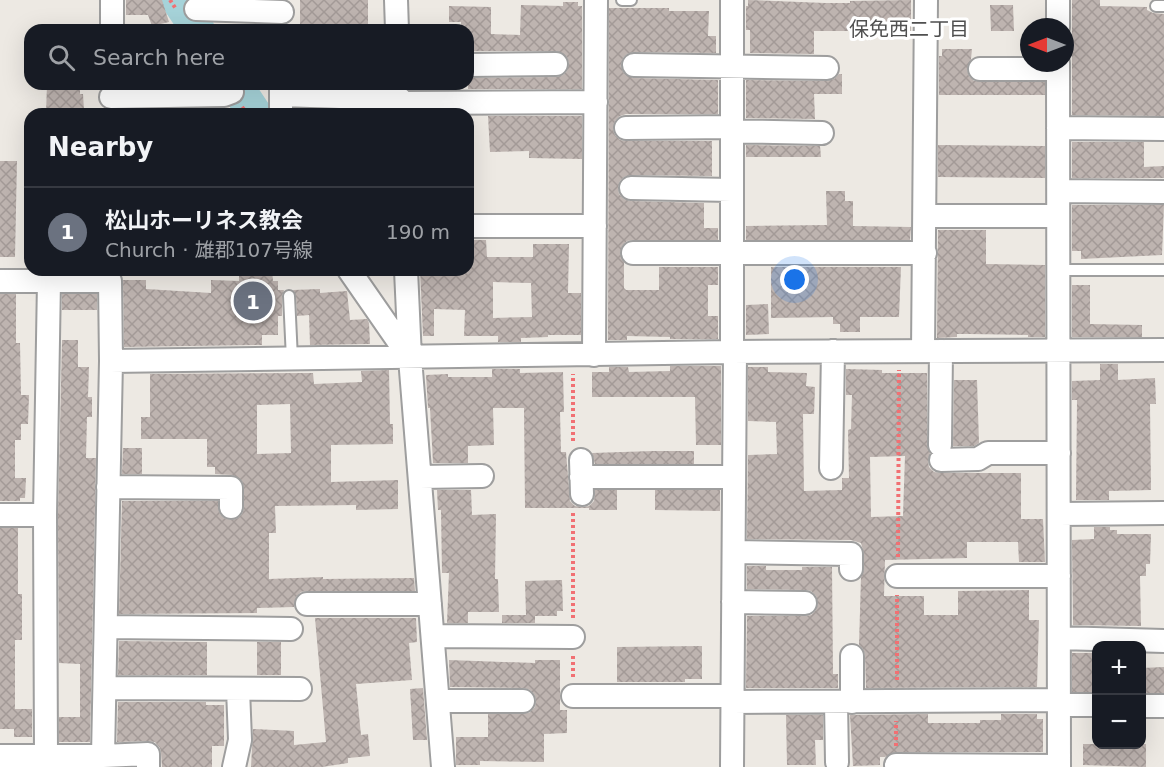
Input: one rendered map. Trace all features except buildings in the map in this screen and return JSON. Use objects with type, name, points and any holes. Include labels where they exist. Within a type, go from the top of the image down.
[{"type":"street","points":[[112,0],[112,24]]},
{"type":"street","points":[[396,0],[397,24]]},
{"type":"street","points":[[584,355],[595,226],[596,0]]},
{"type":"street","points":[[732,0],[731,252],[734,352],[732,767]]},
{"type":"street","points":[[926,0],[925,253],[941,452],[978,459],[988,453],[1059,453]]},
{"type":"street","points":[[1058,0],[1058,18]]},
{"type":"street","points":[[196,9],[282,14]]},
{"type":"street","points":[[474,64],[556,66]]},
{"type":"street","points":[[634,65],[827,68]]},
{"type":"street","points":[[980,69],[1020,67]]},
{"type":"street","points":[[896,765],[1059,766],[1058,72]]},
{"type":"street","points":[[111,98],[224,95],[232,92]]},
{"type":"street","points":[[281,98],[596,102]]},
{"type":"street","points":[[626,128],[822,133]]},
{"type":"street","points":[[1058,128],[1164,129]]},
{"type":"street","points":[[631,188],[731,190]]},
{"type":"street","points":[[1059,191],[1164,192]]},
{"type":"street","points":[[925,216],[1058,216]]},
{"type":"street","points":[[474,226],[595,226]]},
{"type":"street","points":[[633,253],[925,253]]},
{"type":"street","points":[[0,281],[49,281],[100,276]]},
{"type":"street","points":[[103,756],[111,361],[110,276]]},
{"type":"street","points":[[352,276],[410,358]]},
{"type":"street","points":[[406,276],[410,358],[442,767]]},
{"type":"street","points":[[46,756],[45,515],[49,281]]},
{"type":"street","points":[[111,361],[734,352],[1164,350]]},
{"type":"street","points":[[831,468],[833,351]]},
{"type":"street","points":[[420,477],[482,476]]},
{"type":"street","points":[[578,478],[734,477]]},
{"type":"street","points":[[108,487],[231,488],[231,507]]},
{"type":"street","points":[[1059,514],[1164,513]]},
{"type":"street","points":[[0,515],[45,515]]},
{"type":"street","points":[[734,552],[851,554],[851,569]]},
{"type":"street","points":[[897,576],[1059,576]]},
{"type":"street","points":[[733,602],[806,603]]},
{"type":"street","points":[[307,604],[430,604]]},
{"type":"street","points":[[106,627],[291,628]]},
{"type":"street","points":[[433,636],[573,637]]},
{"type":"street","points":[[1059,638],[1164,641]]},
{"type":"street","points":[[837,762],[852,656]]},
{"type":"street","points":[[105,688],[300,689]]},
{"type":"street","points":[[234,767],[240,740],[238,689]]},
{"type":"street","points":[[573,696],[1092,705]]},
{"type":"street","points":[[438,701],[523,701]]},
{"type":"street","points":[[1146,706],[1164,706]]},
{"type":"street","points":[[0,756],[148,754],[148,767]]},
{"type":"lane","points":[[622,0],[631,0]]},
{"type":"lane","points":[[1059,270],[1164,270]]},
{"type":"lane","points":[[289,296],[292,359]]},
{"type":"path","points":[[573,696],[578,478],[584,355]]},
{"type":"waterway","points":[[178,0],[194,24]]},
{"type":"waterway","points":[[239,90],[251,108]]},
{"type":"place","name":"松山ホーリネス教会","points":[[253,301]]},
{"type":"district","name":"保免西二丁目","points":[[909,29]]}]
